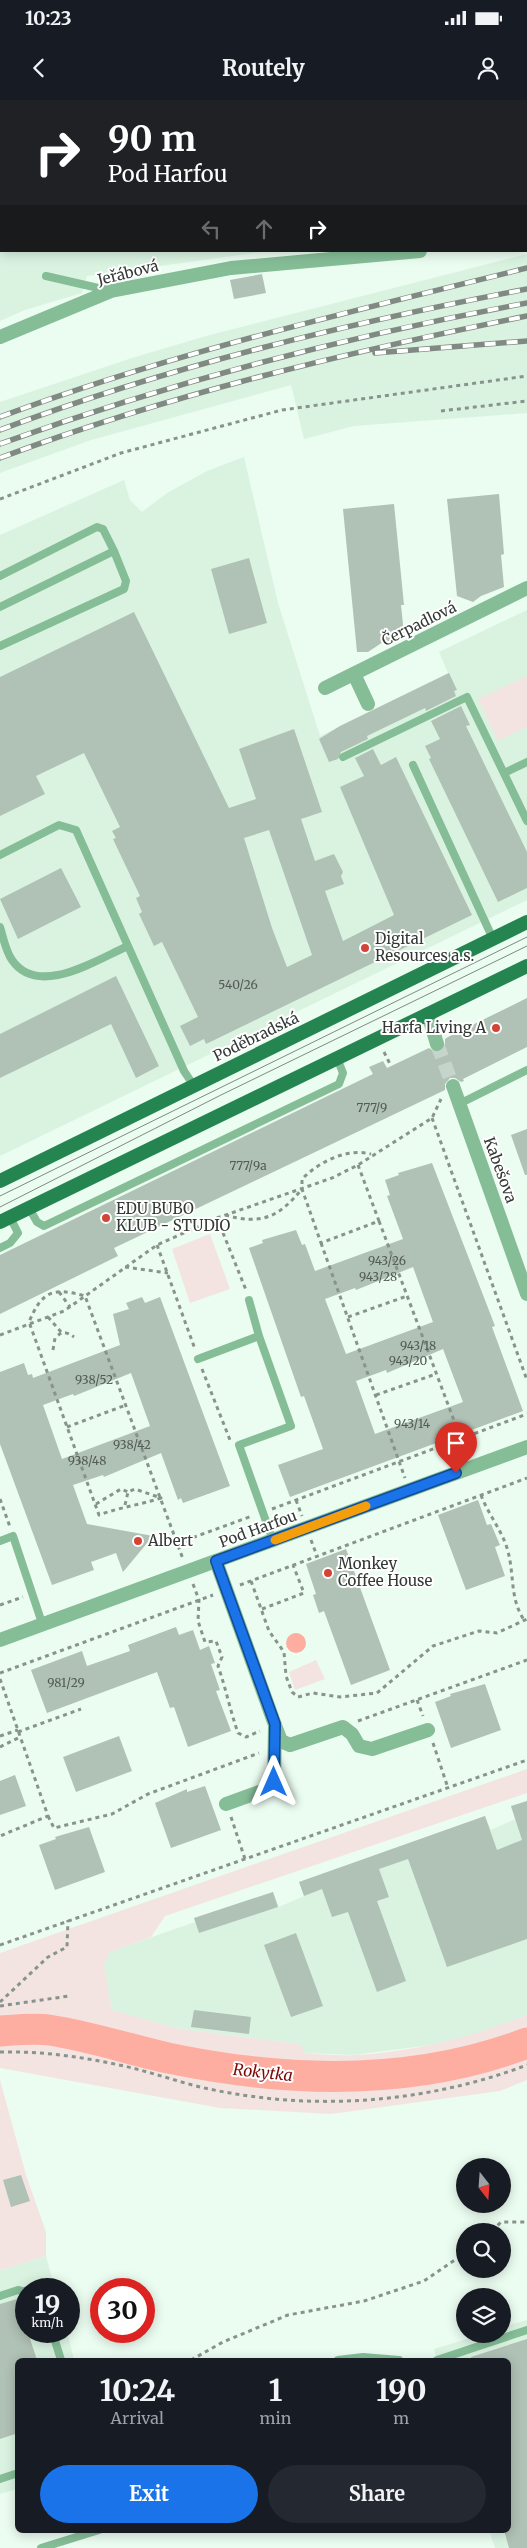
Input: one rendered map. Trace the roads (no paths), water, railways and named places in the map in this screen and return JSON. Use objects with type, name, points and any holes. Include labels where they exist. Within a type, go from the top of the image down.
[{"type":"main road","name":"Poděbradská","points":[[0,1181],[527,922]]},
{"type":"main road","points":[[5,1219],[527,966]]},
{"type":"street","name":"Jeřábová","points":[[0,337],[111,292],[231,268],[409,252]]},
{"type":"street","name":"Čerpadlová","points":[[325,688],[527,588]]},
{"type":"street","points":[[354,674],[368,704]]},
{"type":"street","points":[[428,1014],[437,1044]]},
{"type":"street","name":"Kabešova","points":[[456,1093],[527,1294]]},
{"type":"street","name":"Pod Harfou","points":[[0,1640],[527,1447]]},
{"type":"street","points":[[216,1561],[280,1741],[290,1745],[340,1727],[348,1729],[360,1746],[372,1749],[428,1730]]},
{"type":"street","points":[[226,1804],[262,1791],[274,1782],[275,1724]]},
{"type":"lane","points":[[46,276],[111,292]]},
{"type":"lane","points":[[0,576],[97,528],[103,529],[126,580],[124,588],[0,646]]},
{"type":"lane","points":[[0,607],[114,551]]},
{"type":"lane","points":[[343,756],[467,697],[527,821]]},
{"type":"lane","points":[[504,773],[527,762]]},
{"type":"lane","points":[[413,765],[493,939]]},
{"type":"lane","points":[[0,855],[59,825],[76,830],[184,1071],[194,1086]]},
{"type":"lane","points":[[0,927],[11,960],[26,974],[43,978],[67,973],[128,946]]},
{"type":"lane","points":[[29,1208],[37,1222],[44,1226],[339,1084],[343,1073],[337,1058]]},
{"type":"lane","points":[[456,1093],[527,1070]]},
{"type":"lane","points":[[0,1248],[10,1243],[18,1233],[5,1219]]},
{"type":"lane","points":[[249,1300],[258,1336],[290,1426],[239,1445],[273,1540]]},
{"type":"lane","points":[[198,1359],[258,1336]]},
{"type":"lane","points":[[0,1541],[13,1536],[42,1624]]},
{"type":"lane","points":[[0,2296],[15,2291]]},
{"type":"lane","points":[[443,2358],[527,2330]]},
{"type":"lane","points":[[56,2343],[60,2358]]},
{"type":"lane","points":[[355,2358],[375,2358]]},
{"type":"lane","points":[[0,2479],[15,2474]]},
{"type":"lane","points":[[41,2548],[89,2533]]},
{"type":"waterway","name":"Rokytka","points":[[0,2031],[49,2030],[94,2039],[168,2058],[213,2066],[303,2076],[394,2074],[439,2067],[483,2057],[527,2043]]},
{"type":"tunnel","points":[[437,1044],[453,1086]]},
{"type":"tram line","points":[[0,1196],[527,937]]},
{"type":"tram line","points":[[0,1207],[221,1095],[527,946]]},
{"type":"railway","points":[[0,417],[64,394],[195,353],[527,268]]},
{"type":"railway","points":[[0,430],[129,386],[260,348],[393,316],[527,289]]},
{"type":"railway","points":[[0,444],[129,400],[260,363],[393,330],[527,303]]},
{"type":"railway","points":[[0,458],[129,414],[260,376],[393,344],[527,316]]},
{"type":"railway","points":[[375,353],[527,341]]},
{"type":"place","name":"Digital Resources a.s.","points":[[365,948]]},
{"type":"place","name":"Harfa Living A","points":[[496,1028]]},
{"type":"place","name":"EDU BUBO KLUB - STUDIO","points":[[106,1218]]},
{"type":"place","name":"Albert","points":[[138,1541]]},
{"type":"place","name":"Monkey Coffee House","points":[[328,1573]]}]
